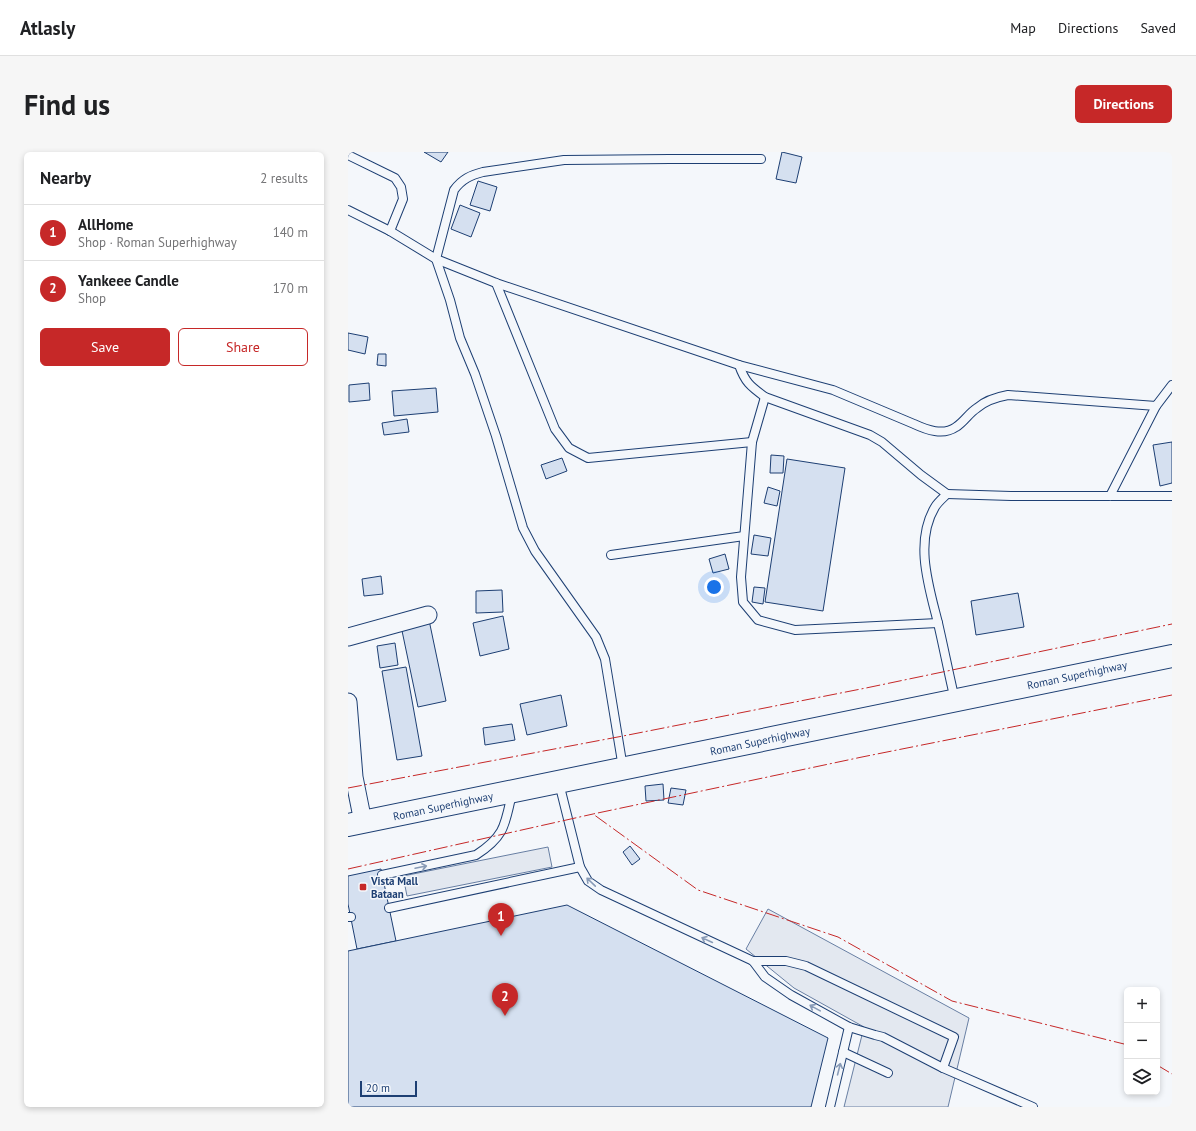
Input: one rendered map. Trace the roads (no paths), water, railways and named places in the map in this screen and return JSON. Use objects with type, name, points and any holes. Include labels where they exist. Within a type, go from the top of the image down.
[{"type":"main road","name":"Roman Superhighway","points":[[355,823],[1172,656]]},
{"type":"street","points":[[348,637],[428,615]]},
{"type":"street","points":[[348,702],[354,777],[355,823]]},
{"type":"lane","points":[[348,155],[395,178],[401,187],[403,199],[390,231]]},
{"type":"lane","points":[[623,769],[605,659],[596,637],[535,551],[523,528],[496,436],[475,374],[460,338],[450,300],[436,259],[454,190],[460,182],[471,175],[564,160],[760,159]]},
{"type":"lane","points":[[348,210],[390,231],[436,259],[496,283],[739,365],[834,390],[926,429],[946,431],[956,427],[977,407],[993,398],[1008,395],[1156,406]]},
{"type":"lane","points":[[496,283],[555,429],[569,448],[588,458],[752,442]]},
{"type":"lane","points":[[739,365],[744,378],[764,397],[870,435],[882,442],[921,475],[947,494],[1011,496],[1172,496]]},
{"type":"lane","points":[[1110,496],[1156,406],[1172,385]]},
{"type":"lane","points":[[764,397],[752,442],[741,577],[743,602],[758,620],[795,630],[938,623]]},
{"type":"lane","points":[[947,494],[935,507],[928,522],[924,558],[928,583],[955,700]]},
{"type":"lane","points":[[611,555],[744,536]]},
{"type":"lane","points":[[558,782],[580,867],[588,881],[601,890],[752,961],[786,961],[806,966],[954,1037],[943,1068]]},
{"type":"lane","points":[[382,875],[476,855],[489,847],[498,837],[506,821],[512,791]]},
{"type":"lane","points":[[389,908],[580,867]]},
{"type":"lane","points":[[752,961],[765,977],[849,1028],[883,1037],[943,1068],[1033,1107]]},
{"type":"lane","points":[[830,1107],[849,1028]]},
{"type":"lane","points":[[843,1052],[888,1073]]},
{"type":"place","name":"Vista Mall Bataan","points":[[363,887]]},
{"type":"place","name":"AllHome","points":[[501,936]]},
{"type":"place","name":"Yankeee Candle","points":[[505,1016]]}]
